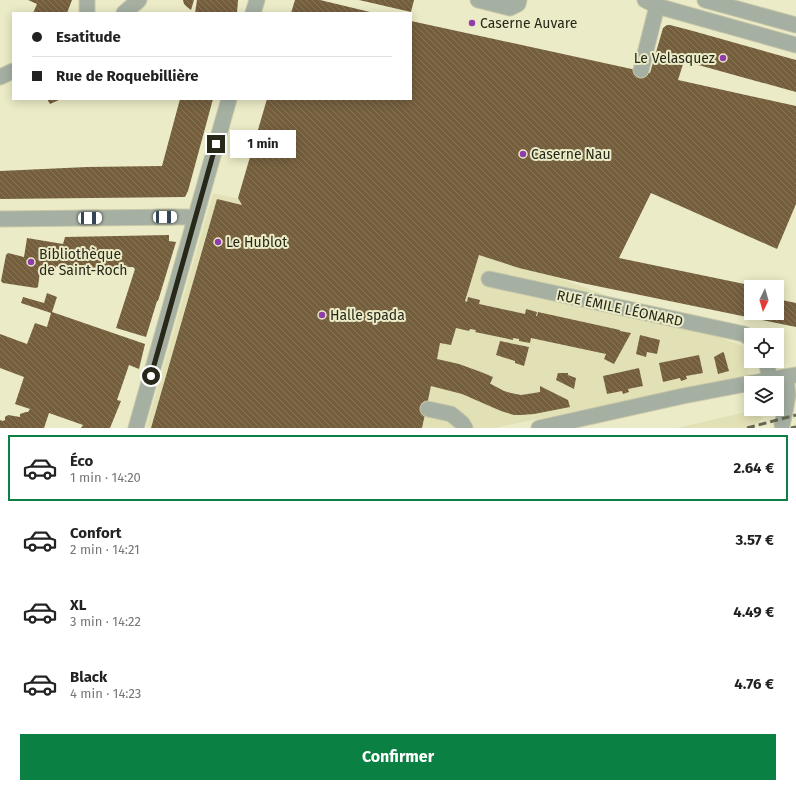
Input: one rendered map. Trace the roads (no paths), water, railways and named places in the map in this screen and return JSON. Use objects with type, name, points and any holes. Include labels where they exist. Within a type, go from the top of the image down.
[{"type":"street","points":[[87,0],[87,12]]},
{"type":"street","points":[[125,12],[138,0]]},
{"type":"street","points":[[253,12],[257,0]]},
{"type":"street","points":[[478,0],[510,8],[518,4],[519,0]]},
{"type":"street","points":[[705,0],[796,25]]},
{"type":"street","points":[[642,70],[651,3],[796,45]]},
{"type":"street","points":[[0,77],[12,71]]},
{"type":"street","points":[[136,428],[229,100]]},
{"type":"street","points":[[0,219],[188,217],[195,219]]},
{"type":"street","name":"RUE ÉMILE LÉONARD","points":[[489,279],[744,334]]},
{"type":"street","points":[[780,426],[785,412],[791,376]]},
{"type":"street","points":[[539,428],[683,396],[744,385]]},
{"type":"street","points":[[428,409],[451,414],[462,423],[465,428]]},
{"type":"street","points":[[780,426],[796,414]]},
{"type":"railway","points":[[747,428],[796,415]]},
{"type":"railway","points":[[791,428],[796,427]]},
{"type":"place","name":"Caserne Auvare","points":[[472,23]]},
{"type":"place","name":"Le Velasquez","points":[[723,58]]},
{"type":"place","name":"Caserne Nau","points":[[523,154]]},
{"type":"place","name":"Le Hublot","points":[[218,242]]},
{"type":"place","name":"Bibliothèque de Saint-Roch","points":[[31,262]]},
{"type":"place","name":"Halle spada","points":[[322,315]]}]
